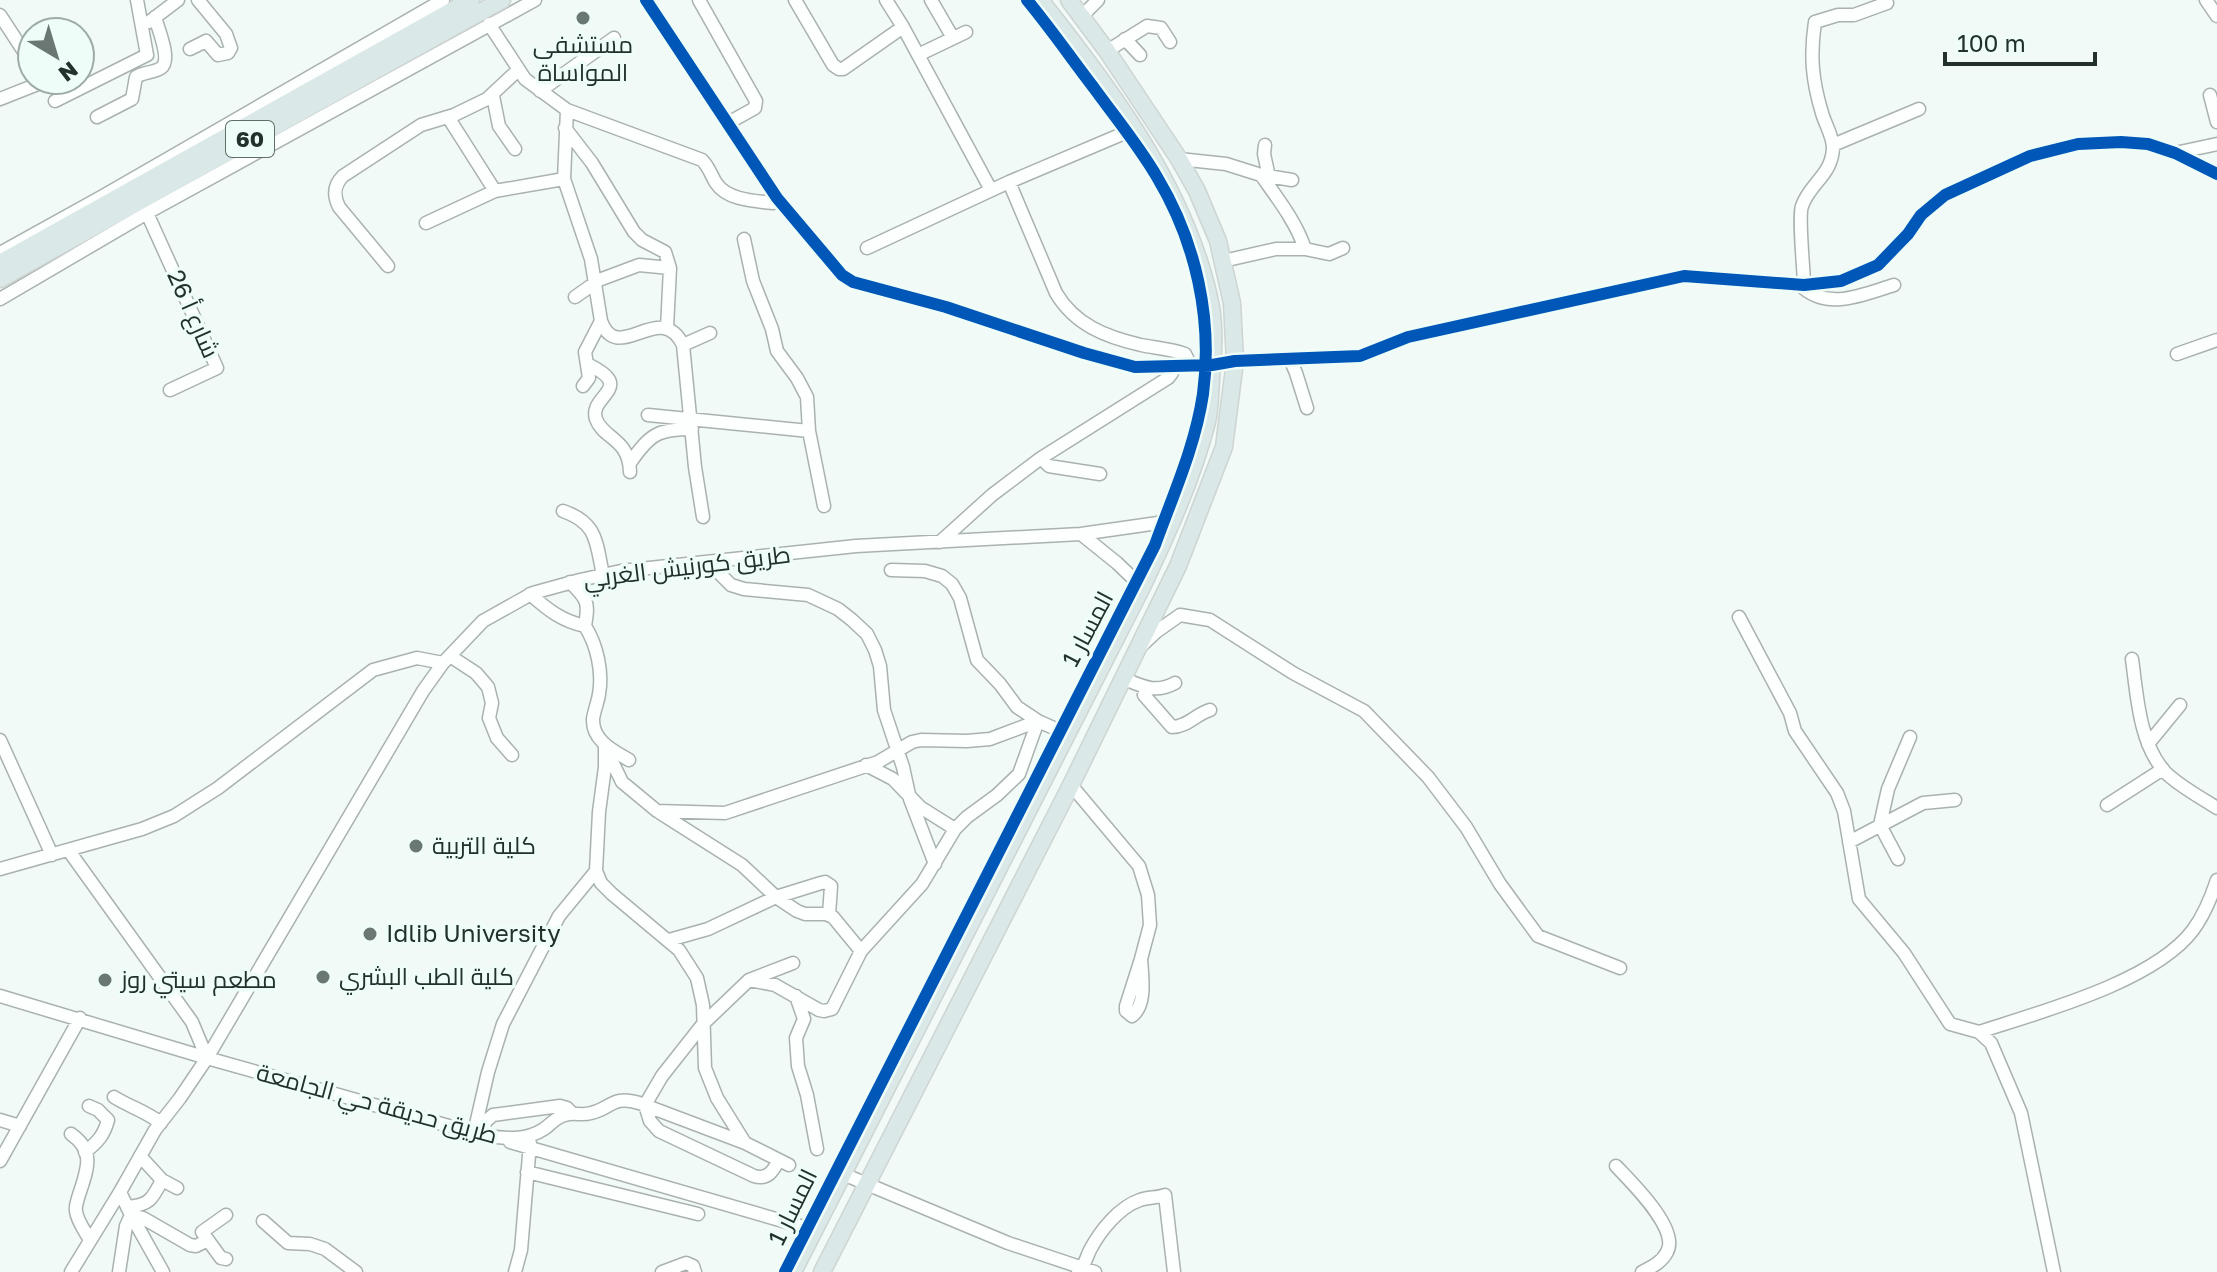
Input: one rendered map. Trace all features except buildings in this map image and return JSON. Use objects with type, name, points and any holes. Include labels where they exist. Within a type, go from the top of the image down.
[{"type":"main road","name":"60","points":[[0,263],[471,0]]},
{"type":"main road","name":"60","points":[[0,279],[502,0]]},
{"type":"main road","points":[[793,1272],[1142,587],[1176,512],[1208,420],[1212,365],[1211,309],[1200,267],[1170,189],[1134,129],[1078,48],[1040,0]]},
{"type":"main road","points":[[822,1272],[1071,785],[1178,566],[1224,447],[1235,361],[1232,303],[1218,241],[1197,191],[1179,159],[1069,0]]},
{"type":"street","points":[[96,83],[147,55],[137,0]]},
{"type":"street","points":[[190,49],[206,41],[215,52],[223,55],[231,48],[226,34],[198,0]]},
{"type":"street","points":[[0,253],[443,0]]},
{"type":"street","points":[[0,299],[147,213],[535,0]]},
{"type":"street","points":[[646,0],[777,198],[832,266],[853,282],[946,307],[1135,367],[1360,356],[1408,337],[1684,276],[1802,285],[1841,281],[1878,265],[1908,234],[1921,215],[1945,195],[2030,156],[2078,144],[2148,144],[2175,153],[2217,174]]},
{"type":"street","points":[[699,0],[756,101],[755,108],[728,123]]},
{"type":"street","points":[[795,0],[833,65],[839,69],[903,27]]},
{"type":"street","points":[[931,0],[953,38]]},
{"type":"street","points":[[1082,16],[1098,0]]},
{"type":"street","points":[[2206,0],[2217,16]]},
{"type":"street","points":[[142,26],[175,1]]},
{"type":"street","points":[[888,1],[991,190]]},
{"type":"street","points":[[1887,3],[1854,15],[1838,15],[1815,22],[1812,71],[1833,145],[1830,166],[1807,195],[1800,210],[1802,285],[1808,293],[1843,300],[1894,285]]},
{"type":"street","points":[[0,15],[16,40]]},
{"type":"street","points":[[97,117],[132,99],[136,77],[164,64],[165,52],[155,17]]},
{"type":"street","points":[[489,24],[517,71],[567,110],[702,160],[726,193],[752,201],[773,203],[777,198]]},
{"type":"street","points":[[1107,51],[1147,26],[1161,28],[1170,42]]},
{"type":"street","points":[[918,55],[966,32]]},
{"type":"street","points":[[540,91],[614,38]]},
{"type":"street","points":[[1125,39],[1140,55]]},
{"type":"street","points":[[388,266],[339,207],[336,184],[343,176],[421,125],[448,117],[493,96],[517,71]]},
{"type":"street","points":[[2210,95],[2217,122]]},
{"type":"street","points":[[52,96],[57,104],[72,96]]},
{"type":"street","points":[[493,96],[499,126],[515,149]]},
{"type":"street","points":[[1833,145],[1919,109]]},
{"type":"street","points":[[567,110],[564,179],[591,259],[601,321],[608,335],[615,338],[653,328],[667,328],[679,337],[683,345],[703,517]]},
{"type":"street","points":[[448,117],[495,191]]},
{"type":"street","points":[[565,128],[592,163],[634,232],[665,252],[670,268],[667,328]]},
{"type":"street","points":[[867,248],[991,190],[1134,129]]},
{"type":"street","points":[[2175,153],[2217,144]]},
{"type":"street","points":[[1265,145],[1265,176],[1300,233],[1305,249]]},
{"type":"street","points":[[1179,159],[1226,164],[1265,176],[1292,180]]},
{"type":"street","points":[[426,223],[495,191],[564,179]]},
{"type":"street","points":[[1009,182],[1056,293],[1068,310],[1083,323],[1101,332],[1185,354],[1191,366]]},
{"type":"street","name":"شارع أ 26","points":[[147,213],[217,368],[170,390]]},
{"type":"street","points":[[744,239],[753,281],[772,329],[777,351],[807,397],[809,431],[824,506]]},
{"type":"street","points":[[642,240],[643,265]]},
{"type":"street","points":[[1223,261],[1276,249],[1305,249],[1329,254],[1343,248]]},
{"type":"street","points":[[575,297],[594,282],[643,265],[670,268]]},
{"type":"street","points":[[583,386],[589,378],[585,352],[601,321]]},
{"type":"street","points":[[683,345],[710,333]]},
{"type":"street","points":[[2177,354],[2217,340]]},
{"type":"street","points":[[1290,359],[1307,408]]},
{"type":"street","points":[[587,364],[607,376],[610,388],[595,409],[596,418],[601,427],[618,441],[630,467],[646,442],[660,432],[692,424]]},
{"type":"street","points":[[940,542],[992,495],[1041,458],[1168,378],[1172,366]]},
{"type":"street","points":[[648,415],[692,424],[809,431]]},
{"type":"street","points":[[1041,458],[1049,466],[1100,474]]},
{"type":"street","points":[[563,511],[579,517],[591,528],[603,575]]},
{"type":"street","name":"طريق كورنيش الغربي","points":[[71,1272],[140,1156],[207,1058],[423,691],[446,659],[483,621],[530,594],[621,571],[856,546],[1081,534],[1158,523],[1176,512]]},
{"type":"street","points":[[1081,534],[1142,587]]},
{"type":"street","points":[[715,561],[721,575],[731,585],[808,595],[838,609],[867,634],[880,666],[884,710],[910,799],[935,864]]},
{"type":"street","points":[[891,570],[925,571],[942,576],[952,584],[960,598],[977,660],[1000,684],[1012,703],[1038,721],[1067,734]]},
{"type":"street","points":[[570,582],[586,598],[589,607],[585,626],[595,641],[600,691],[593,719],[594,728],[622,782],[657,811],[742,865],[776,897],[802,913],[829,915],[861,951]]},
{"type":"street","points":[[530,594],[557,617],[585,626]]},
{"type":"street","points":[[1134,653],[1180,615],[1210,620],[1293,673],[1364,711],[1428,777],[1466,827],[1500,884],[1538,936],[1620,968]]},
{"type":"street","points":[[1739,617],[1790,713],[1795,731],[1837,793],[1844,811],[1859,899],[1904,953],[1950,1024],[1979,1032],[1991,1043],[2021,1113],[2054,1272]]},
{"type":"street","points":[[0,869],[142,829],[174,816],[229,780],[373,670],[417,658],[463,662],[476,673],[488,687],[492,703],[489,718],[497,738],[512,755]]},
{"type":"street","points":[[2132,659],[2148,744],[2163,769],[2217,808]]},
{"type":"street","points":[[1122,678],[1148,689],[1175,683]]},
{"type":"street","points":[[1148,689],[1144,695],[1172,727],[1181,727],[1210,710]]},
{"type":"street","points":[[2148,744],[2180,705]]},
{"type":"street","points":[[657,811],[725,813],[866,765],[921,740],[990,739],[1038,721]]},
{"type":"street","points":[[749,980],[775,985],[819,1010],[832,1009],[861,951],[922,884],[955,829],[1019,774],[1038,721]]},
{"type":"street","points":[[1898,859],[1880,825],[1888,789],[1910,737]]},
{"type":"street","points":[[0,740],[52,855]]},
{"type":"street","points":[[605,747],[629,760]]},
{"type":"street","points":[[605,747],[596,871],[601,883],[612,894],[679,950],[697,978],[703,1005],[705,1068],[717,1098],[745,1143]]},
{"type":"street","points":[[866,765],[893,779],[910,799],[955,829]]},
{"type":"street","points":[[2107,805],[2163,769]]},
{"type":"street","points":[[1071,785],[1139,866],[1148,895],[1150,925],[1141,959]]},
{"type":"street","points":[[1849,842],[1923,803],[1955,800]]},
{"type":"street","points":[[69,851],[192,1022],[207,1058]]},
{"type":"street","points":[[478,1134],[488,1072],[503,1024],[559,916],[596,871]]},
{"type":"street","points":[[1979,1032],[2044,1011],[2142,971],[2166,955],[2192,931],[2210,901],[2217,880]]},
{"type":"street","points":[[669,940],[708,929],[776,897],[825,882],[831,889],[829,915]]},
{"type":"street","points":[[645,1105],[662,1076],[703,1024],[749,980],[793,963]]},
{"type":"street","name":"طريق حديقة حي الجامعة","points":[[0,996],[478,1134],[530,1141],[557,1118],[572,1113],[589,1114],[619,1100],[632,1101],[645,1105],[745,1143],[784,1163],[770,1174],[760,1178],[754,1176],[659,1131],[650,1121],[645,1105]]},
{"type":"street","points":[[796,996],[804,1019],[796,1038],[798,1066],[817,1149]]},
{"type":"street","points":[[0,1161],[80,1018]]},
{"type":"street","points":[[114,1097],[135,1110],[145,1111],[161,1123]]},
{"type":"street","points":[[85,1152],[104,1134],[108,1120],[89,1106]]},
{"type":"street","points":[[478,1134],[493,1115],[560,1106],[572,1113]]},
{"type":"street","points":[[0,1120],[20,1126]]},
{"type":"street","points":[[71,1134],[81,1141],[88,1159],[75,1209],[90,1240]]},
{"type":"street","points":[[515,1272],[521,1250],[530,1141],[814,1230]]},
{"type":"street","points":[[140,1156],[162,1180],[177,1188]]},
{"type":"street","points":[[1616,1166],[1646,1198],[1669,1234],[1669,1249],[1658,1263],[1642,1272]]},
{"type":"street","points":[[527,1172],[698,1214]]},
{"type":"street","points":[[843,1174],[1008,1243],[1085,1271],[1097,1239],[1117,1215],[1136,1201],[1165,1195],[1174,1272]]},
{"type":"street","points":[[129,1211],[148,1202],[162,1180]]},
{"type":"street","points":[[120,1192],[163,1272]]},
{"type":"street","points":[[129,1211],[190,1245],[196,1246],[208,1240]]},
{"type":"street","points":[[119,1272],[129,1211]]},
{"type":"street","points":[[226,1215],[202,1232],[221,1258],[226,1259]]},
{"type":"street","points":[[263,1221],[288,1243],[310,1244],[325,1249],[356,1272]]},
{"type":"street","points":[[662,1272],[686,1263],[693,1266],[695,1272]]},
{"type":"cycle path","points":[[646,0],[777,198],[842,275],[853,282],[946,307],[1135,367],[1360,356],[1408,337],[1684,276],[1804,285],[1841,281],[1878,265],[1908,234],[1921,215],[1945,195],[2030,156],[2078,144],[2148,144],[2175,153],[2217,174]]},
{"type":"cycle path","name":"المسار 1","points":[[785,1272],[1155,545],[1183,471],[1203,394],[1206,338],[1203,310],[1191,254],[1171,202],[1143,154],[1027,0]]},
{"type":"place","name":"مستشفى المواساة","points":[[583,18]]},
{"type":"place","name":"كلية التربية","points":[[416,846]]},
{"type":"place","name":"Idlib University","points":[[370,934]]},
{"type":"place","name":"كلية الطب البشري","points":[[323,977]]},
{"type":"place","name":"مطعم سيتي روز","points":[[105,980]]}]
